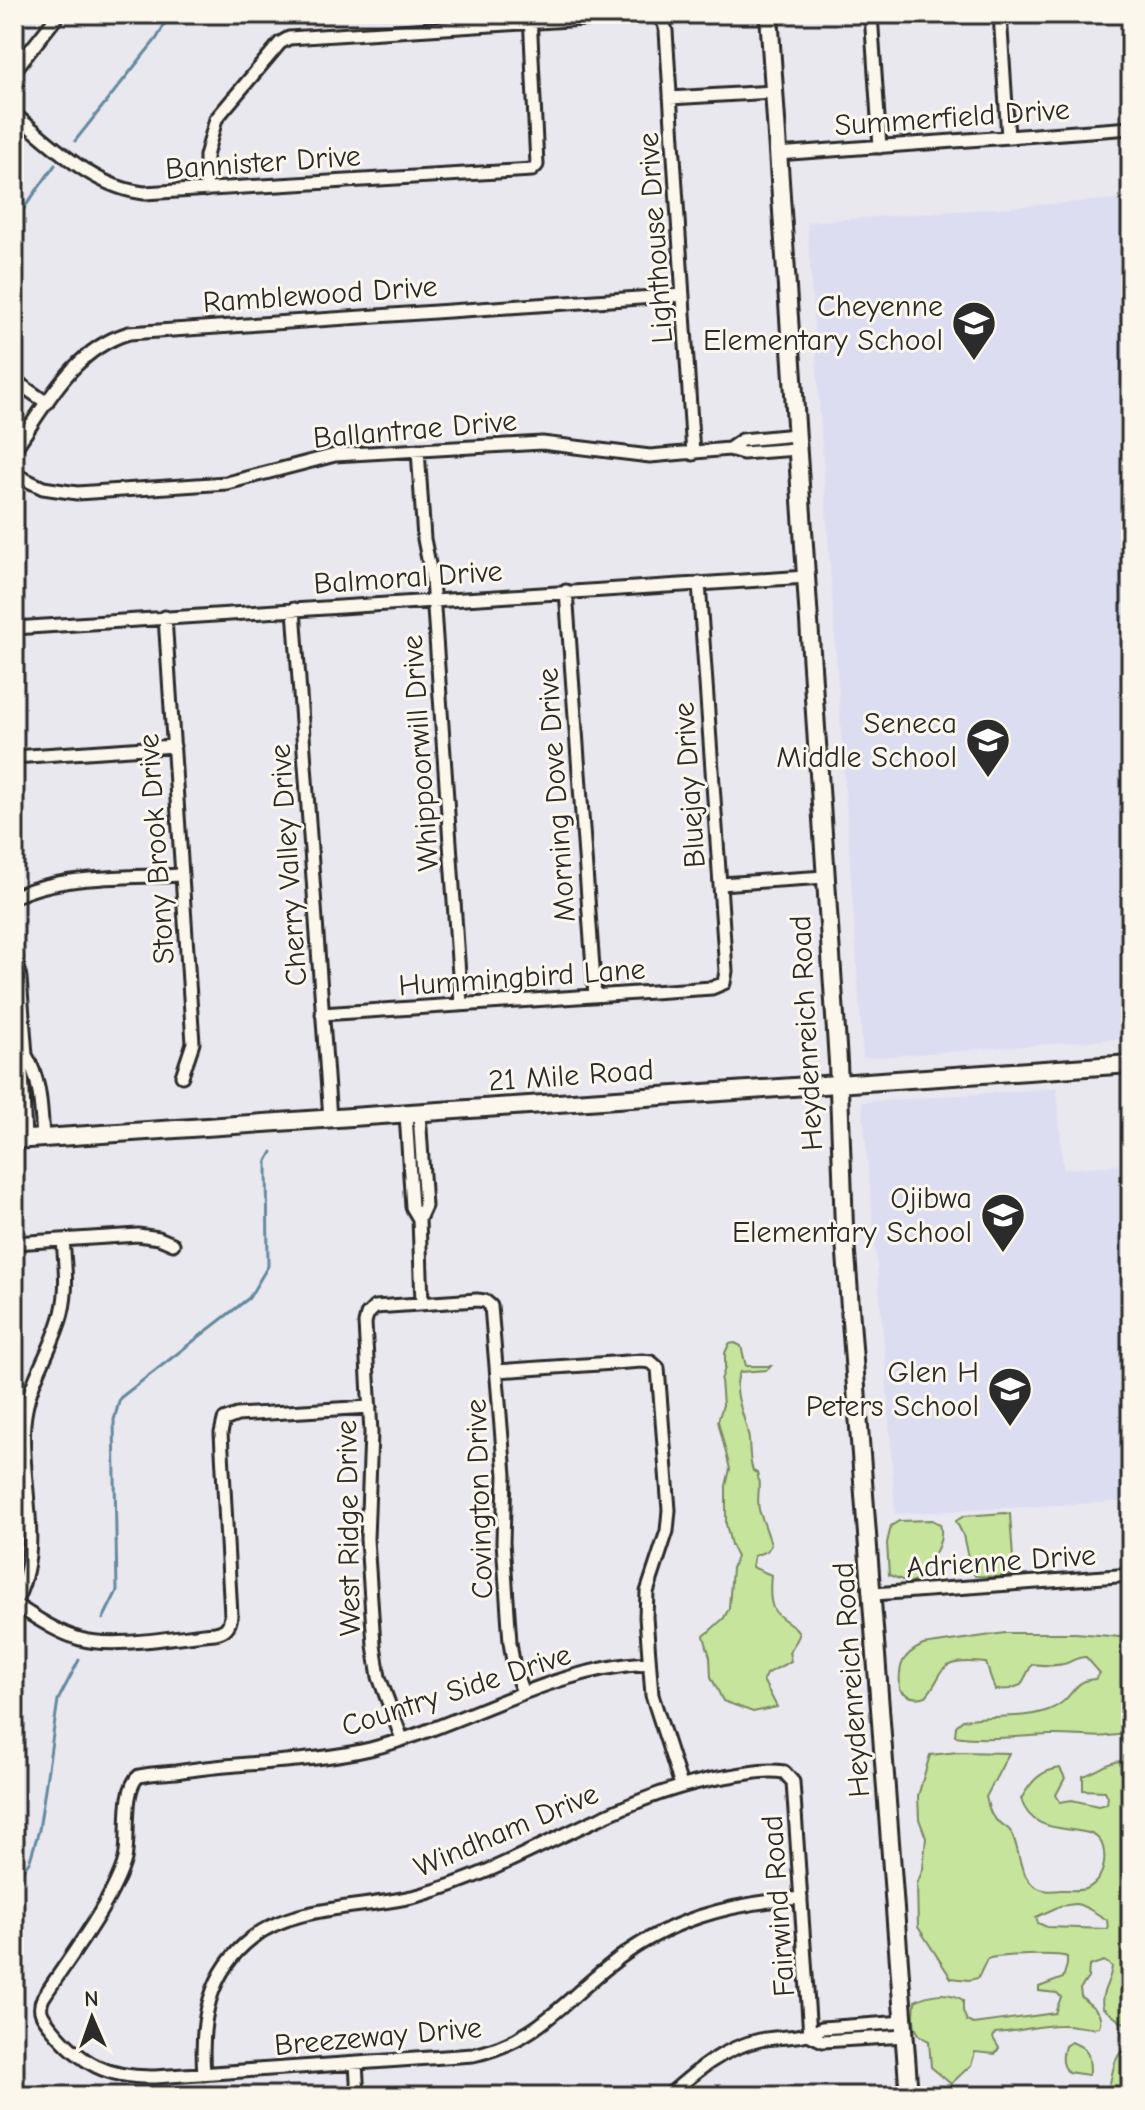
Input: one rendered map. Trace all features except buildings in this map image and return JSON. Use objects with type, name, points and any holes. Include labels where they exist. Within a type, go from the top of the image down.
[{"type":"street","points":[[14,71],[59,14]]},
{"type":"street","name":"Heydenreich Road","points":[[769,14],[839,1086],[844,1227],[874,1594],[883,1761],[909,2096]]},
{"type":"street","points":[[871,14],[880,147]]},
{"type":"street","points":[[1000,14],[1008,137]]},
{"type":"street","name":"Lighthouse Drive","points":[[530,18],[648,15],[662,19],[666,31],[693,454]]},
{"type":"street","points":[[206,190],[206,156],[216,119],[280,43],[289,38],[530,18]]},
{"type":"street","name":"Bannister Drive","points":[[14,114],[91,174],[112,185],[153,193],[532,170],[537,165],[530,18]]},
{"type":"street","points":[[670,98],[773,92]]},
{"type":"street","name":"Summerfield Drive","points":[[777,154],[1131,128]]},
{"type":"street","name":"Ramblewood Drive","points":[[14,450],[86,354],[118,336],[140,330],[683,295]]},
{"type":"street","points":[[14,380],[47,403]]},
{"type":"street","name":"Ballantrae Drive","points":[[14,474],[43,488],[77,493],[227,483],[323,457],[418,450],[542,443],[650,456],[729,449],[743,453],[796,442]]},
{"type":"street","name":"Whippoorwill Drive","points":[[418,450],[424,539],[433,600],[461,1004]]},
{"type":"street","name":"Balmoral Drive","points":[[14,628],[806,577]]},
{"type":"street","name":"Bluejay Drive","points":[[699,583],[726,971],[724,983]]},
{"type":"street","name":"Morning Dove Drive","points":[[566,591],[595,996]]},
{"type":"street","name":"Cherry Valley Drive","points":[[294,609],[330,1119]]},
{"type":"street","name":"Stony Brook Drive","points":[[165,617],[193,1043],[182,1076]]},
{"type":"street","points":[[14,757],[174,746]]},
{"type":"street","points":[[14,897],[62,883],[182,875]]},
{"type":"street","points":[[720,884],[825,877]]},
{"type":"street","points":[[14,947],[20,978],[19,1032],[34,1068],[43,1138]]},
{"type":"street","name":"Hummingbird Lane","points":[[322,1014],[712,988],[724,983]]},
{"type":"street","points":[[19,1139],[22,1071],[26,1055]]},
{"type":"street","name":"21 Mile Road","points":[[19,1139],[1131,1064]]},
{"type":"street","points":[[413,1113],[412,1207],[419,1219],[422,1303]]},
{"type":"street","points":[[14,1243],[138,1235],[173,1244]]},
{"type":"street","points":[[63,1240],[66,1286],[63,1311],[35,1374],[26,1410],[22,1510],[29,1566],[14,1604],[64,1633],[87,1641],[113,1642],[200,1635],[220,1632],[228,1627],[231,1615],[221,1433],[224,1420],[237,1415],[370,1407]]},
{"type":"street","name":"Covington Drive","points":[[422,1303],[477,1300],[489,1303],[493,1315],[505,1475],[503,1542],[510,1642],[514,1668],[523,1693]]},
{"type":"street","name":"West Ridge Drive","points":[[402,1739],[379,1677],[374,1645],[367,1539],[370,1407],[365,1323],[369,1312],[379,1306],[422,1303]]},
{"type":"street","points":[[497,1371],[642,1361],[655,1364],[660,1375],[669,1510],[667,1531],[647,1592],[649,1663],[655,1707],[681,1785]]},
{"type":"street","name":"Adrienne Drive","points":[[874,1594],[1131,1575]]},
{"type":"street","name":"Country Side Drive","points":[[40,2009],[43,1998],[109,1895],[121,1870],[126,1851],[131,1787],[135,1779],[145,1774],[223,1764],[336,1756],[402,1739],[591,1671],[649,1663]]},
{"type":"street","name":"Windham Drive","points":[[204,2074],[202,2033],[211,1994],[230,1959],[262,1931],[300,1914],[383,1904],[449,1886],[628,1803],[681,1785],[753,1772],[776,1771],[789,1775]]},
{"type":"street","name":"Fairwind Road","points":[[789,1775],[793,1782],[810,2035]]},
{"type":"street","name":"Breezeway Drive","points":[[40,2009],[71,2051],[88,2063],[109,2072],[143,2077],[473,2055],[509,2045],[540,2027],[608,1966],[657,1933],[725,1908],[801,1898]]},
{"type":"street","points":[[668,2096],[703,2066],[735,2048],[761,2040],[810,2035],[823,2041],[905,2029]]},
{"type":"street","points":[[356,2064],[358,2096]]},
{"type":"shaded area","name":"Seneca Middle School","points":[[1131,198],[1131,1038],[863,1058],[807,222]]},
{"type":"shaded area","name":"Ojibwa Elementary School","points":[[1057,1088],[1063,1169],[1131,1164],[1131,1501],[895,1514],[885,1355],[862,1102]]},
{"type":"green space","points":[[729,1344],[741,1346],[746,1366],[771,1366],[767,1370],[740,1372],[737,1380],[751,1463],[758,1478],[759,1508],[771,1545],[767,1551],[754,1556],[752,1567],[771,1575],[773,1608],[796,1628],[799,1635],[789,1652],[791,1661],[766,1674],[763,1680],[777,1707],[753,1712],[723,1701],[711,1677],[704,1636],[724,1618],[729,1608],[732,1568],[737,1557],[726,1524],[726,1486],[730,1469],[718,1421],[723,1405],[721,1380],[725,1353]]},
{"type":"green space","points":[[1010,1514],[1014,1573],[999,1577],[975,1576],[956,1521],[964,1516]]},
{"type":"green space","points":[[932,1520],[940,1524],[940,1539],[918,1580],[910,1583],[889,1575],[887,1543],[891,1526],[899,1521]]},
{"type":"green space","points":[[1005,1633],[1076,1633],[1131,1638],[1131,1732],[1100,1737],[955,1736],[956,1726],[963,1720],[1030,1715],[1059,1705],[1077,1686],[1095,1679],[1100,1673],[1086,1657],[1058,1665],[1032,1664],[1021,1685],[1010,1689],[995,1690],[986,1663],[967,1662],[955,1663],[944,1669],[926,1696],[912,1697],[900,1689],[903,1662],[923,1645]]},
{"type":"green space","points":[[1009,1753],[986,1797],[988,1806],[993,1817],[1012,1834],[1028,1880],[1036,1887],[1047,1890],[1081,1890],[1091,1886],[1102,1871],[1103,1847],[1098,1838],[1089,1833],[1039,1822],[1028,1813],[1021,1799],[1028,1787],[1041,1775],[1060,1768],[1065,1778],[1056,1795],[1060,1802],[1072,1800],[1098,1806],[1107,1804],[1105,1791],[1083,1790],[1083,1776],[1118,1761],[1123,1761],[1131,1770],[1131,2023],[1121,2022],[1103,2008],[1112,1966],[1104,1961],[1089,1966],[1088,1978],[1080,1989],[1081,1996],[1100,2017],[1099,2027],[1052,2025],[995,2033],[993,2038],[999,2048],[995,2054],[975,2052],[971,2065],[951,2084],[931,2067],[929,2041],[919,2034],[914,2025],[915,2001],[939,1994],[958,1997],[963,2000],[967,2021],[973,2024],[1055,2013],[1061,1997],[1057,1993],[1039,1991],[1039,1987],[1063,1978],[1067,1957],[1041,1955],[987,1959],[978,1978],[951,1978],[918,1927],[917,1884],[923,1869],[926,1838],[919,1819],[918,1796],[930,1755]],"holes":[[[1078,1904],[1107,1920],[1108,1929],[1047,1927],[1038,1923],[1036,1917],[1060,1906]]]},
{"type":"green space","points":[[1071,2042],[1087,2052],[1088,2075],[1068,2072],[1064,2066],[1065,2046]]},
{"type":"green space","points":[[1123,2050],[1131,2053],[1131,2096],[1105,2096],[1116,2060]]},
{"type":"waterway","points":[[75,141],[157,38],[170,14]]},
{"type":"waterway","points":[[14,278],[19,215],[55,165]]},
{"type":"waterway","points":[[103,1619],[117,1591],[114,1420],[120,1398],[249,1298],[268,1266],[267,1161],[272,1152]]},
{"type":"waterway","points":[[14,1883],[30,1860],[39,1830],[58,1700],[79,1660]]},
{"type":"place","name":"Cheyenne Elementary School","points":[[974,362]]},
{"type":"place","name":"Seneca Middle School","points":[[988,779]]},
{"type":"place","name":"Ojibwa Elementary School","points":[[1003,1254]]},
{"type":"place","name":"Glen H Peters School","points":[[1010,1428]]}]
